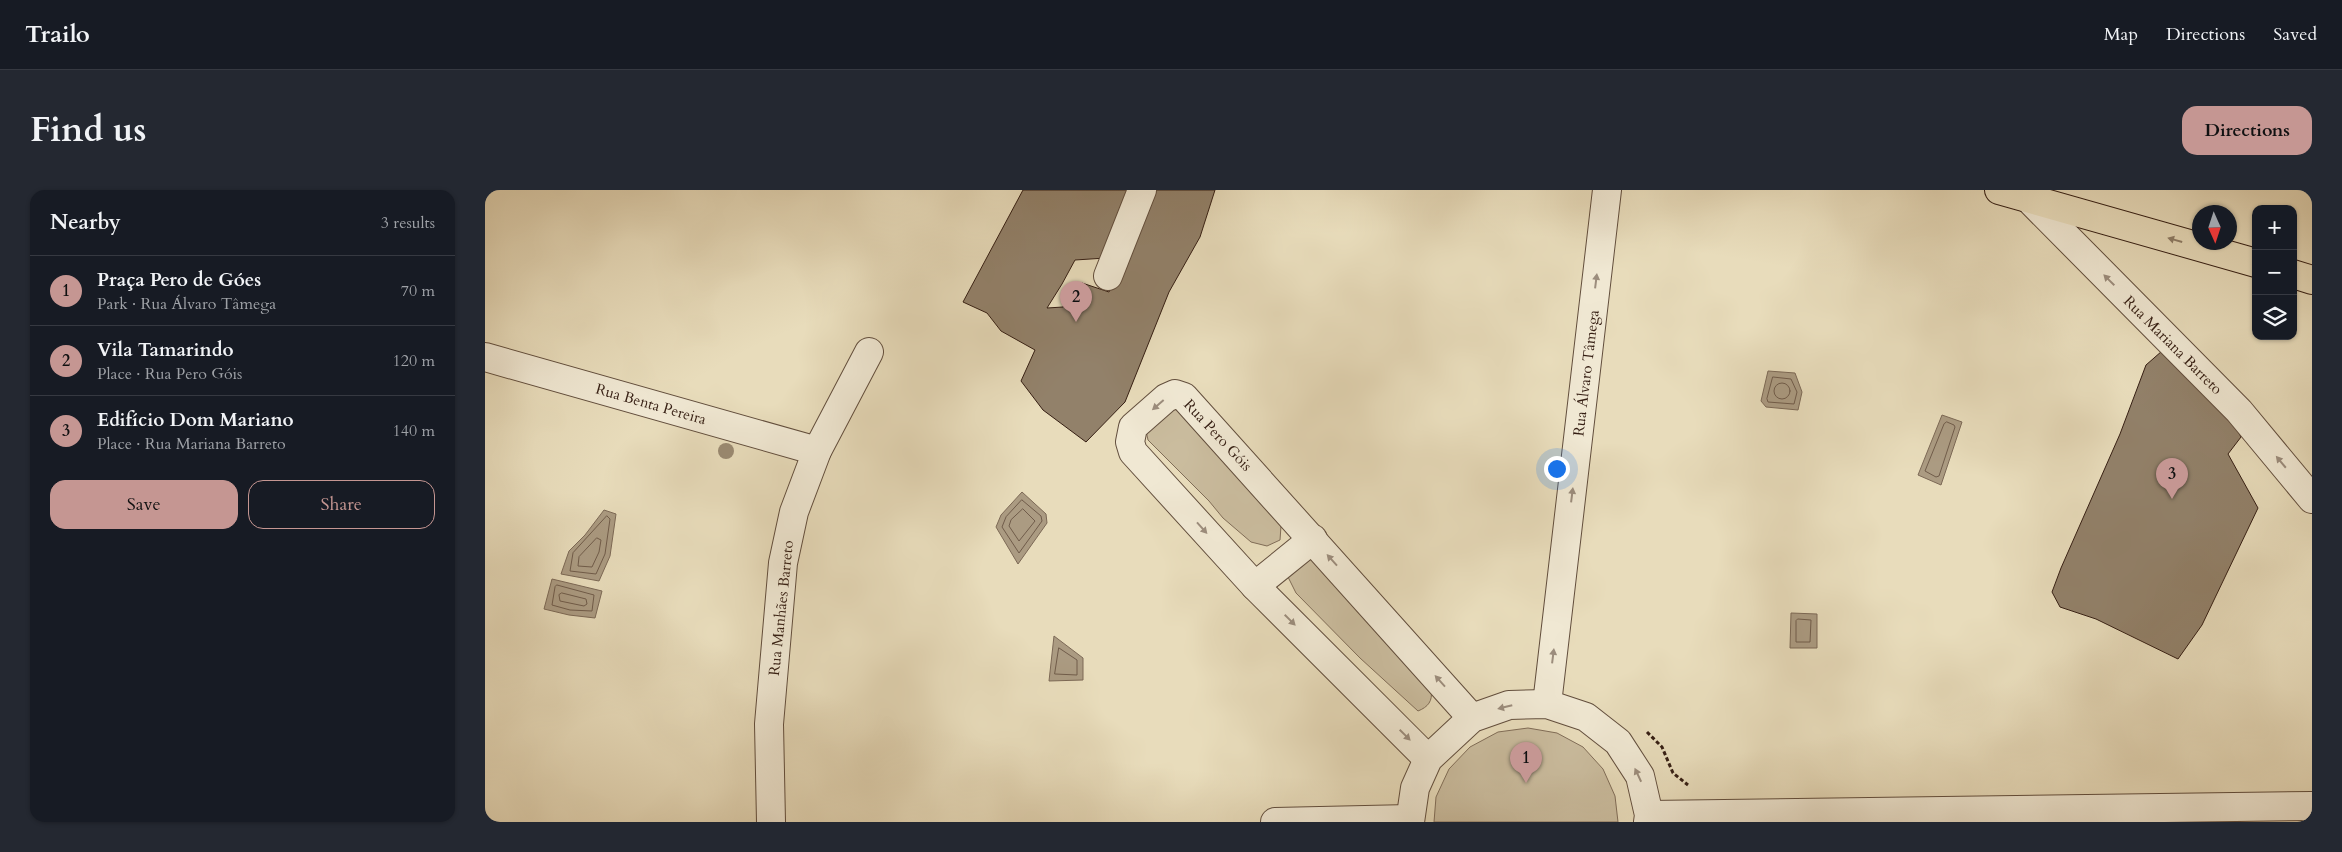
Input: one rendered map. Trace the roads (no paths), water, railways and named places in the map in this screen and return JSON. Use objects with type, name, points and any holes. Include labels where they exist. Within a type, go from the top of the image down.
[{"type":"main road","points":[[1999,190],[2252,262]]},
{"type":"main road","points":[[2297,275],[2312,280]]},
{"type":"street","points":[[1108,276],[1141,190]]},
{"type":"street","name":"Rua Álvaro Tâmega","points":[[1547,704],[1607,190]]},
{"type":"street","name":"Rua Mariana Barreto","points":[[2027,197],[2239,411],[2312,499]]},
{"type":"street","name":"Rua Manhães Barreto","points":[[771,822],[769,724],[783,563],[794,512],[817,451],[869,352]]},
{"type":"street","name":"Rua Benta Pereira","points":[[485,357],[817,451]]},
{"type":"street","name":"Rua Pero Góis","points":[[1428,759],[1255,586],[1133,452],[1130,442],[1133,427],[1166,398],[1175,394],[1184,397],[1472,718]]},
{"type":"street","points":[[1255,586],[1313,539]]},
{"type":"street","points":[[1275,822],[1410,821],[1415,788],[1428,759],[1472,718],[1509,705],[1547,704],[1586,717],[1617,742],[1639,776],[1649,818],[2312,806]]},
{"type":"water","points":[[1768,371],[1795,373],[1802,392],[1798,410],[1766,407],[1761,401]]},
{"type":"water","points":[[1942,415],[1962,422],[1941,485],[1918,475]]},
{"type":"water","points":[[1022,492],[1046,514],[1047,523],[1018,564],[996,527],[1001,515]]},
{"type":"water","points":[[604,510],[616,514],[610,556],[599,581],[561,574],[569,551],[585,535]]},
{"type":"water","points":[[552,579],[602,591],[595,618],[569,615],[544,609]]},
{"type":"water","points":[[1791,613],[1817,614],[1817,648],[1790,648]]},
{"type":"water","points":[[1054,636],[1083,658],[1083,680],[1049,681]]},
{"type":"place","name":"Vila Tamarindo","points":[[1076,322]]},
{"type":"place","name":"Edifício Dom Mariano","points":[[2172,499]]},
{"type":"place","name":"Praça Pero de Góes","points":[[1526,783]]}]
